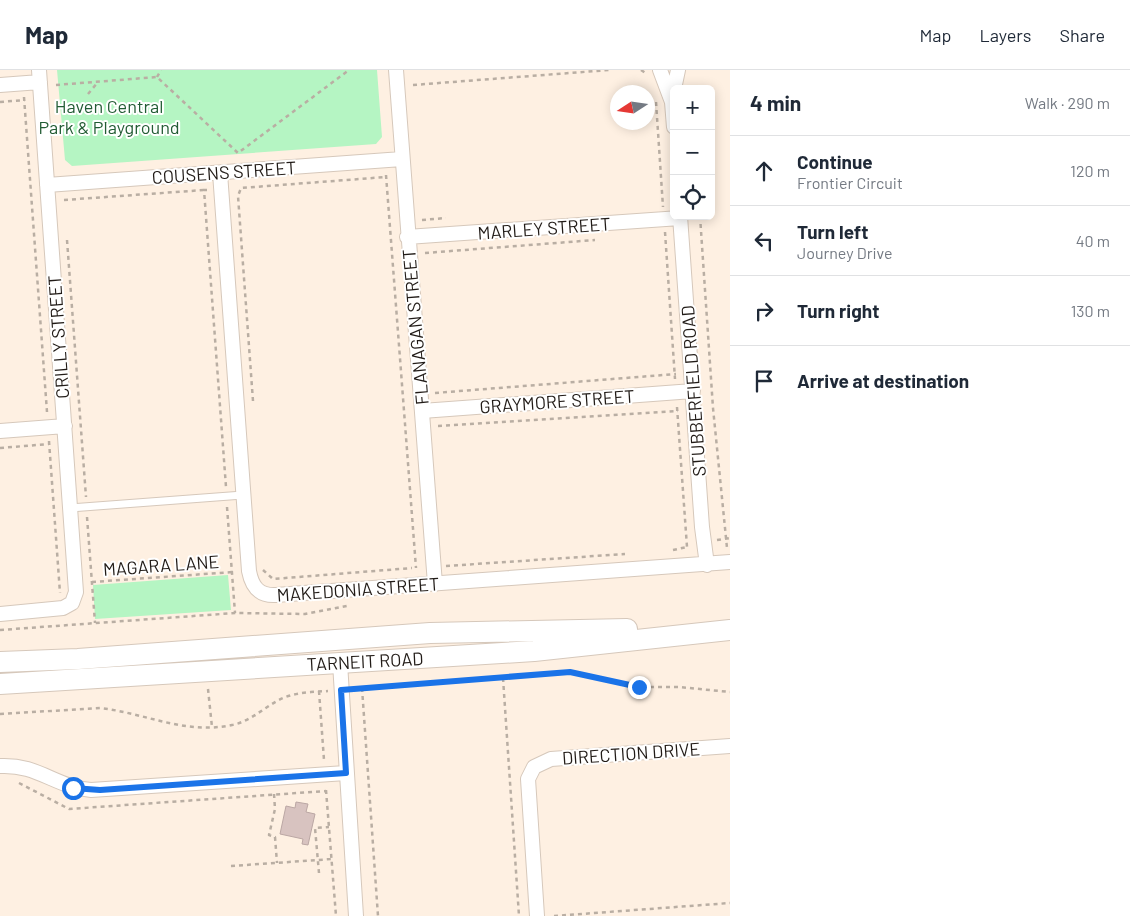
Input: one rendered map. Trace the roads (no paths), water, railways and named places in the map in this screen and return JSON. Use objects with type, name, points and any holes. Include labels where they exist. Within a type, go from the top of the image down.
[{"type":"street","name":"FLANAGAN STREET","points":[[396,70],[435,584]]},
{"type":"street","points":[[660,70],[670,88]]},
{"type":"street","points":[[664,70],[671,70]]},
{"type":"street","points":[[675,85],[678,70]]},
{"type":"street","points":[[0,85],[23,83],[39,76]]},
{"type":"street","name":"CRILLY STREET","points":[[0,614],[54,610],[72,602],[76,584],[39,76]]},
{"type":"street","name":"COUSENS STREET","points":[[47,185],[402,159]]},
{"type":"street","name":"MAKEDONIA STREET","points":[[220,172],[249,571],[253,586],[269,596],[730,562]]},
{"type":"street","name":"MARLEY STREET","points":[[408,237],[670,218]]},
{"type":"street","name":"STUBBERFIELD ROAD","points":[[680,220],[692,392],[707,565]]},
{"type":"street","name":"GRAYMORE STREET","points":[[422,411],[692,392]]},
{"type":"street","points":[[0,431],[65,426]]},
{"type":"street","points":[[0,662],[150,654],[430,633],[685,629],[722,631]]},
{"type":"street","name":"TARNEIT ROAD","points":[[0,684],[534,651],[722,631]]},
{"type":"street","points":[[356,916],[340,662],[342,651],[367,638]]},
{"type":"street","points":[[150,654],[223,656],[326,648],[334,651],[340,662]]},
{"type":"street","name":"DIRECTION DRIVE","points":[[536,916],[528,779],[534,767],[551,759],[730,746]]},
{"type":"street","points":[[0,766],[28,768],[65,786],[91,790],[346,773]]},
{"type":"lane","points":[[70,508],[243,495]]},
{"type":"park label","name":"Haven Central Park & Playground","points":[[109,116]]}]
